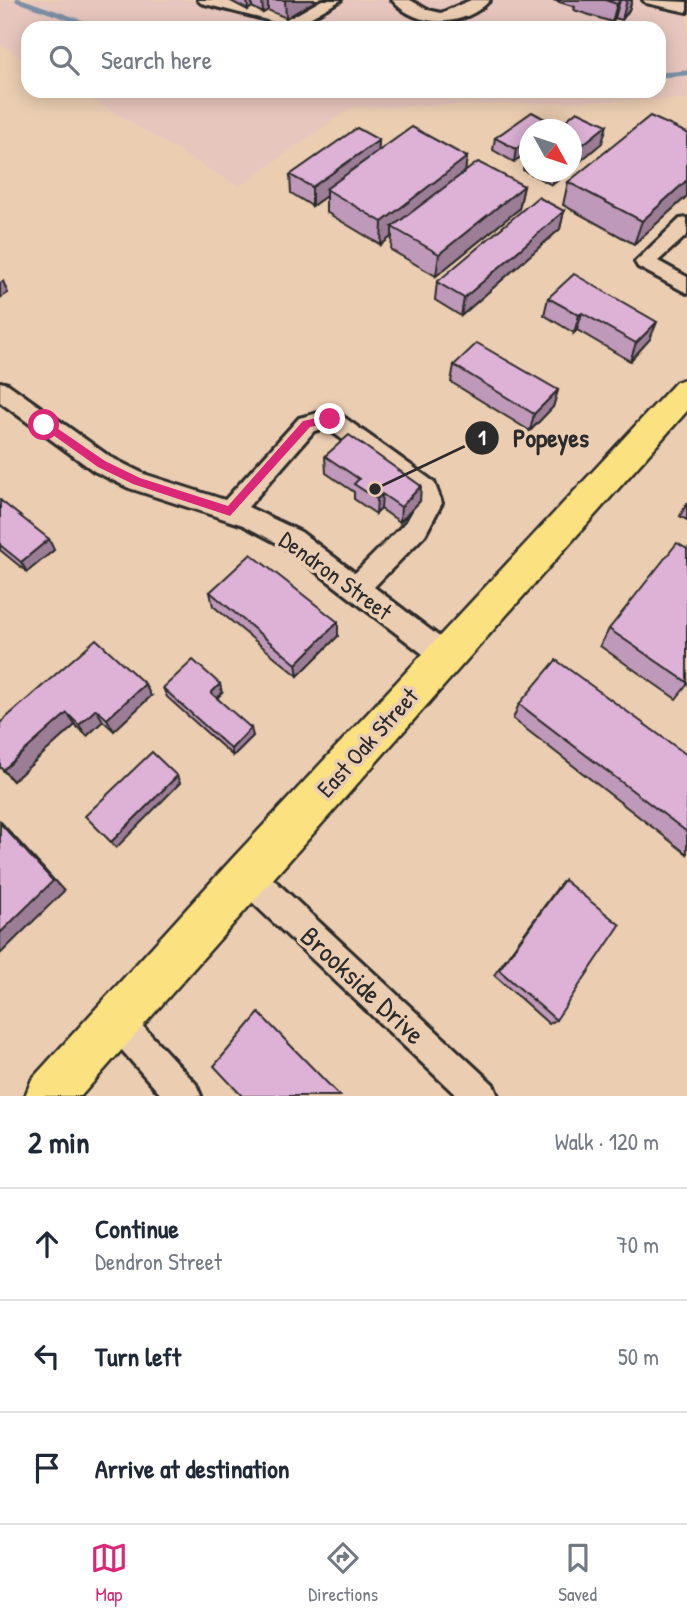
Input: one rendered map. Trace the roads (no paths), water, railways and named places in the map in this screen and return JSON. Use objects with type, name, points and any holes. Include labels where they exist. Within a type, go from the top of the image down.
[{"type":"highway","name":"East Oak Street","points":[[49,1096],[687,390]]},
{"type":"street","points":[[206,0],[290,21]]},
{"type":"street","points":[[296,21],[333,0]]},
{"type":"street","points":[[400,0],[432,18],[447,19],[459,15],[482,0]]},
{"type":"street","points":[[651,0],[687,8]]},
{"type":"street","points":[[687,224],[645,262],[687,286]]},
{"type":"street","name":"Dendron Street","points":[[0,390],[102,464],[137,481],[230,512],[292,539],[445,656]]},
{"type":"street","points":[[230,512],[307,424],[330,419],[426,489],[430,503],[416,528],[357,587]]},
{"type":"street","name":"Brookside Drive","points":[[246,875],[481,1096]]},
{"type":"street","points":[[116,1020],[184,1096]]},
{"type":"waterway","points":[[18,0],[78,21]]},
{"type":"waterway","points":[[666,74],[687,73]]},
{"type":"place","name":"Popeyes","points":[[375,489]]}]
